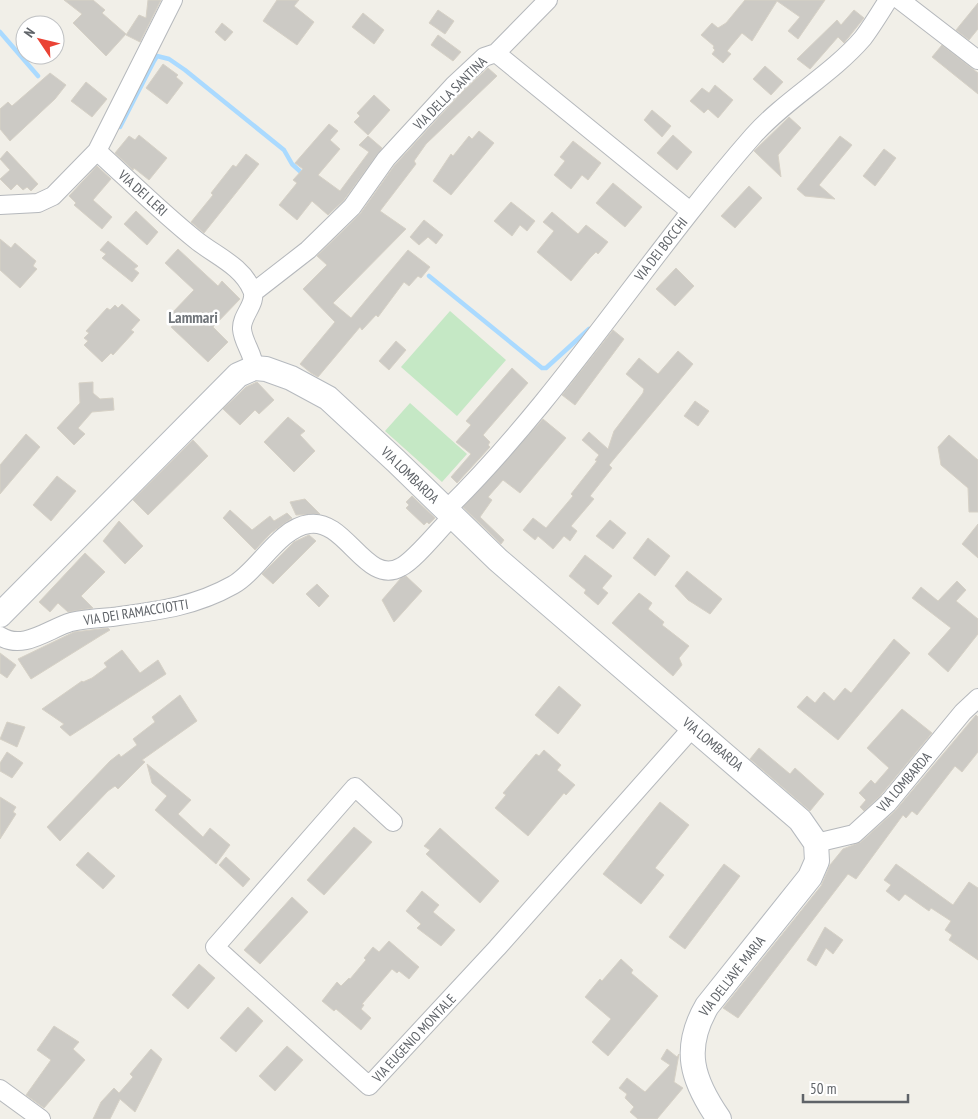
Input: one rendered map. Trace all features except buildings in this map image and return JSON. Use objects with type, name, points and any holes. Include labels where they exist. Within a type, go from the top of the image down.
[{"type":"street","points":[[0,205],[38,203],[53,196],[97,151],[173,0]]},
{"type":"street","points":[[496,53],[548,0]]},
{"type":"street","name":"VIA DEI BOCCHI","points":[[449,513],[553,389],[690,211],[754,136],[782,107],[862,38],[888,0]]},
{"type":"street","points":[[900,0],[978,60]]},
{"type":"street","name":"VIA DELLA SANTINA","points":[[254,292],[308,250],[352,207],[386,158],[454,85],[484,57],[496,53],[690,211]]},
{"type":"street","name":"VIA DEI LERI","points":[[97,151],[196,240],[244,274],[254,292]]},
{"type":"street","points":[[0,615],[205,406],[238,375],[254,368],[254,360],[245,346],[241,327],[253,301],[254,292]]},
{"type":"street","name":"VIA LOMBARDA","points":[[254,368],[291,378],[328,398],[546,602],[800,820],[816,843],[854,834],[888,803],[964,712],[978,698]]},
{"type":"street","name":"VIA DEI RAMACCIOTTI","points":[[0,636],[14,642],[31,639],[71,622],[190,605],[234,584],[287,534],[307,524],[321,524],[339,534],[376,569],[387,572],[402,567],[449,513]]},
{"type":"street","name":"VIA EUGENIO MONTALE","points":[[393,822],[355,787],[215,947],[369,1086],[497,948],[693,727]]},
{"type":"street","name":"VIA DELL'AVE MARIA","points":[[719,1119],[702,1091],[692,1065],[691,1053],[697,1022],[707,1006],[810,877],[817,861],[816,843]]},
{"type":"street","points":[[0,1089],[41,1119]]},
{"type":"green space","points":[[450,311],[506,360],[457,416],[401,367]]},
{"type":"green space","points":[[410,403],[467,454],[442,482],[385,431]]},
{"type":"waterway","points":[[0,32],[38,76]]},
{"type":"waterway","points":[[120,127],[157,56],[169,59],[284,150],[292,164],[304,175]]},
{"type":"waterway","points":[[429,276],[542,368],[546,368],[589,329]]},
{"type":"district","name":"Lammari","points":[[193,317]]}]
